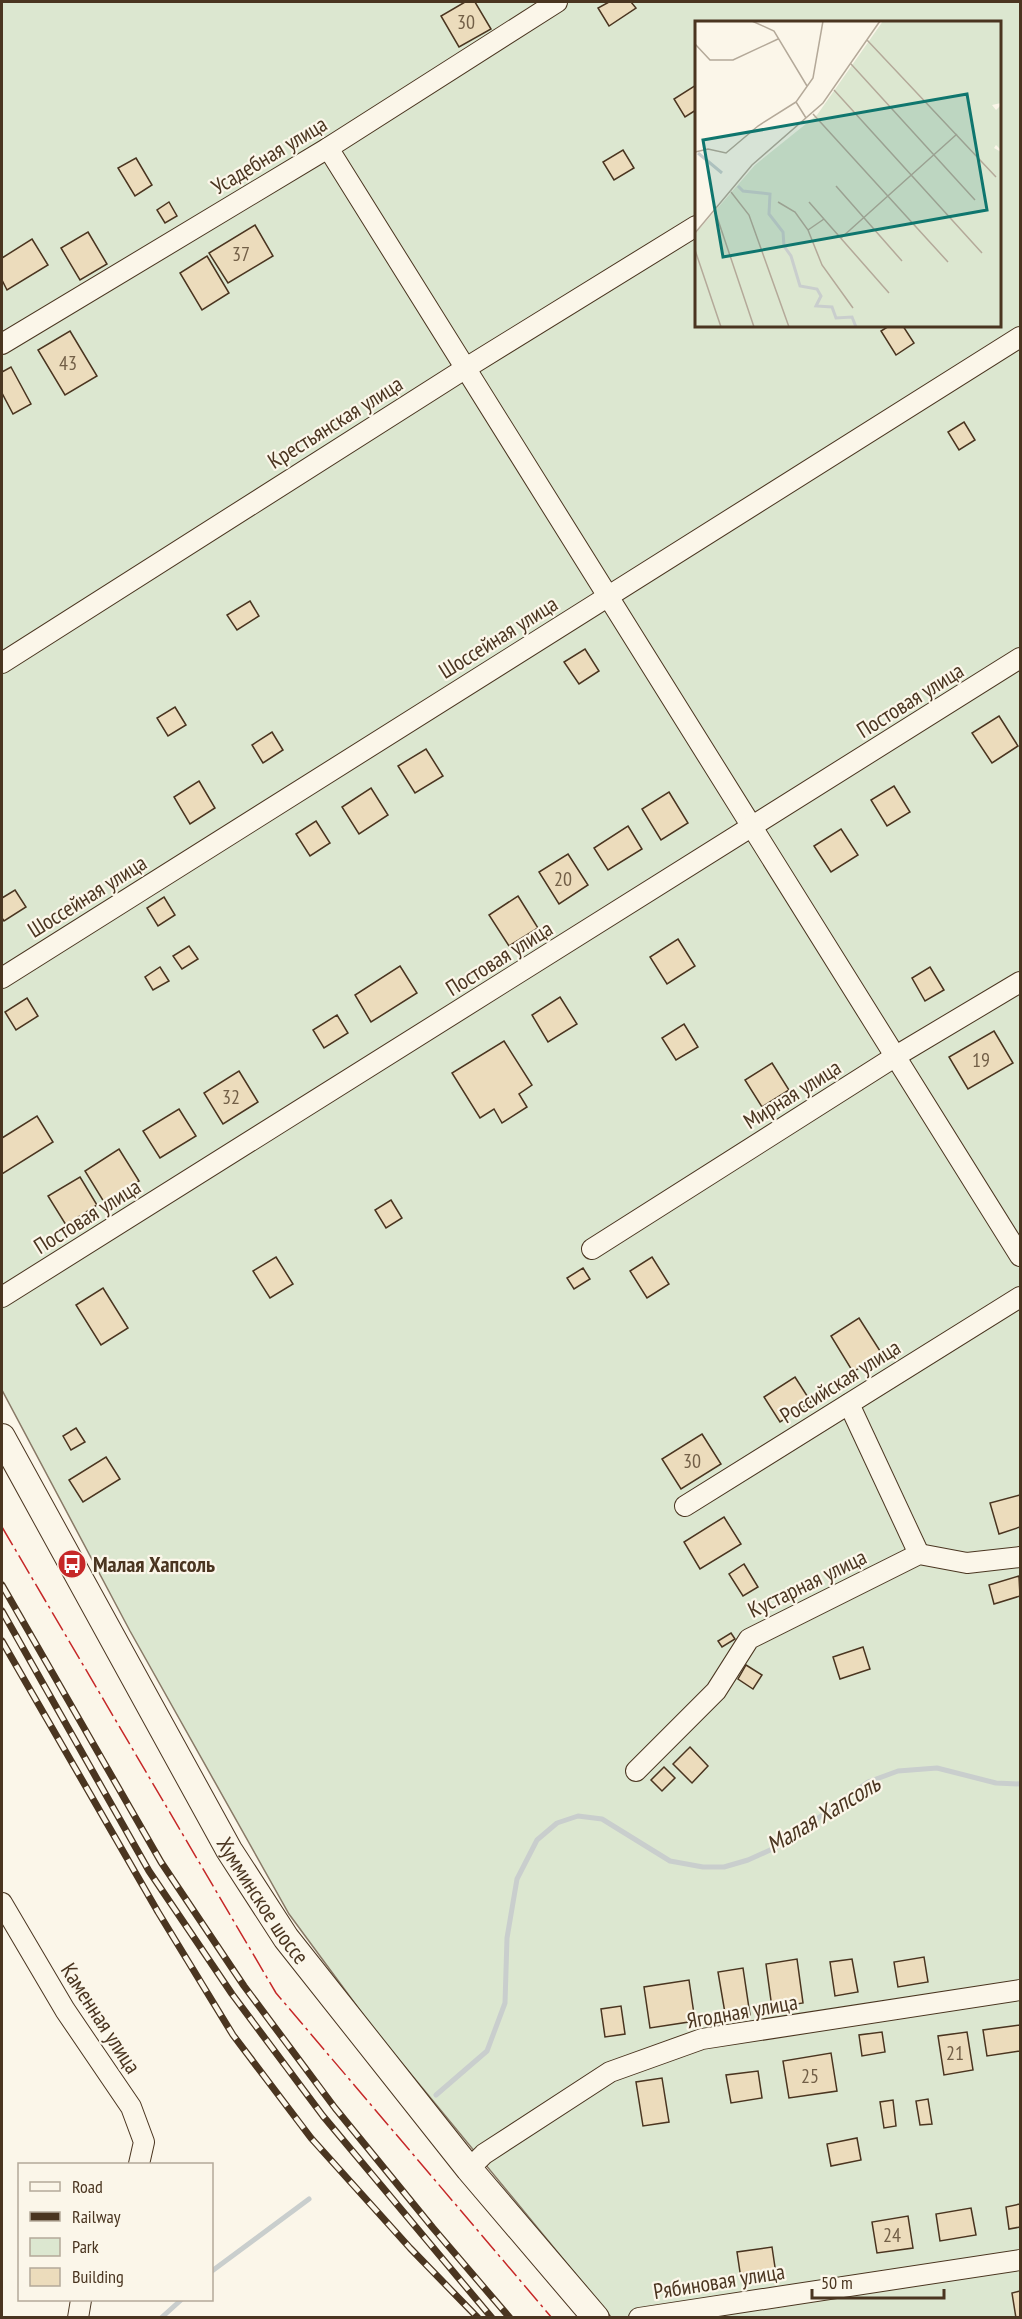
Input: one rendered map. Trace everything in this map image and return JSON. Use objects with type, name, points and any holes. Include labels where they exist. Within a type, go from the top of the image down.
[{"type":"main road","name":"Хумминское шоссе","points":[[2,1437],[230,1850],[286,1938],[470,2169],[596,2318]]},
{"type":"street","name":"Усадебная улица","points":[[2,344],[328,148],[557,2]]},
{"type":"street","points":[[328,148],[1020,1256]]},
{"type":"street","name":"Крестьянская улица","points":[[2,663],[466,368],[695,227]]},
{"type":"street","name":"Шоссейная улица","points":[[2,978],[1020,337]]},
{"type":"street","name":"Постовая улица","points":[[2,1297],[753,828],[1020,658]]},
{"type":"street","name":"Мирная улица","points":[[592,1250],[896,1056],[1020,982]]},
{"type":"street","name":"Российская улица","points":[[686,1506],[1020,1297]]},
{"type":"street","points":[[849,1404],[919,1554],[967,1563],[1020,1557]]},
{"type":"street","name":"Кустарная улица","points":[[636,1771],[716,1691],[749,1639],[919,1554]]},
{"type":"street","name":"Каменная улица","points":[[2,1903],[65,2010],[131,2107],[144,2142],[139,2163]]},
{"type":"street","name":"Ягодная улица","points":[[470,2169],[484,2154],[610,2072],[702,2039],[1020,1990]]},
{"type":"street","name":"Рябиновая улица","points":[[639,2318],[1020,2260]]},
{"type":"street","points":[[78,2318],[81,2301]]},
{"type":"green space","points":[[2,2],[1020,2],[1020,2317],[611,2317],[373,2028],[289,1914],[130,1631],[2,1390]]},
{"type":"building","points":[[465,2],[475,2],[491,29],[459,47],[441,16]]},
{"type":"building","points":[[609,2],[631,2],[636,8],[609,26],[598,8]]},
{"type":"building","points":[[695,86],[695,111],[685,117],[674,99]]},
{"type":"building","points":[[623,150],[634,168],[614,180],[603,162]]},
{"type":"building","points":[[136,158],[152,185],[135,196],[118,168]]},
{"type":"building","points":[[169,202],[177,216],[165,223],[157,210]]},
{"type":"building","points":[[255,225],[273,256],[228,283],[209,253]]},
{"type":"building","points":[[88,232],[107,264],[80,280],[61,248]]},
{"type":"building","points":[[32,239],[48,265],[7,290],[2,280],[2,258]]},
{"type":"building","points":[[207,256],[229,293],[202,310],[180,273]]},
{"type":"building","points":[[887,327],[904,327],[914,343],[896,355],[881,331]]},
{"type":"building","points":[[70,331],[97,376],[65,395],[38,350]]},
{"type":"building","points":[[11,367],[31,404],[13,414],[2,393],[2,372]]},
{"type":"building","points":[[964,422],[975,440],[959,450],[948,432]]},
{"type":"building","points":[[250,601],[259,616],[237,630],[227,615]]},
{"type":"building","points":[[585,649],[599,671],[579,684],[564,662]]},
{"type":"building","points":[[175,707],[186,725],[168,736],[157,718]]},
{"type":"building","points":[[999,716],[1018,746],[992,763],[972,733]]},
{"type":"building","points":[[272,732],[283,750],[263,763],[252,745]]},
{"type":"building","points":[[426,749],[443,776],[415,793],[398,766]]},
{"type":"building","points":[[199,781],[215,808],[190,824],[174,797]]},
{"type":"building","points":[[894,786],[910,812],[887,826],[871,800]]},
{"type":"building","points":[[371,788],[388,815],[359,834],[342,807]]},
{"type":"building","points":[[669,792],[688,823],[661,840],[642,809]]},
{"type":"building","points":[[316,821],[330,843],[310,856],[296,834]]},
{"type":"building","points":[[628,826],[642,849],[608,870],[594,848]]},
{"type":"building","points":[[841,829],[858,855],[831,872],[814,846]]},
{"type":"building","points":[[568,854],[588,885],[559,904],[539,872]]},
{"type":"building","points":[[15,890],[26,907],[4,921],[2,898]]},
{"type":"building","points":[[518,896],[538,928],[509,946],[489,915]]},
{"type":"building","points":[[164,897],[175,915],[158,926],[147,908]]},
{"type":"building","points":[[678,939],[695,966],[667,984],[650,957]]},
{"type":"building","points":[[189,946],[198,959],[182,969],[173,956]]},
{"type":"building","points":[[400,966],[417,993],[371,1022],[355,995]]},
{"type":"building","points":[[160,967],[169,981],[153,990],[145,977]]},
{"type":"building","points":[[930,967],[944,990],[925,1001],[912,978]]},
{"type":"building","points":[[560,997],[577,1024],[548,1042],[532,1015]]},
{"type":"building","points":[[27,998],[38,1016],[16,1030],[5,1012]]},
{"type":"building","points":[[337,1015],[348,1033],[324,1048],[313,1030]]},
{"type":"building","points":[[684,1024],[698,1047],[676,1060],[662,1038]]},
{"type":"building","points":[[994,1031],[1013,1063],[968,1089],[949,1057]]},
{"type":"building","points":[[504,1041],[532,1085],[519,1094],[527,1107],[502,1123],[494,1109],[480,1118],[452,1073]]},
{"type":"building","points":[[772,1063],[789,1090],[762,1107],[745,1080]]},
{"type":"building","points":[[239,1071],[258,1102],[223,1124],[204,1093]]},
{"type":"building","points":[[179,1109],[196,1136],[160,1158],[143,1131]]},
{"type":"building","points":[[37,1116],[53,1142],[2,1174],[2,1138]]},
{"type":"building","points":[[119,1149],[139,1181],[104,1202],[85,1171]]},
{"type":"building","points":[[80,1177],[97,1205],[66,1225],[48,1196]]},
{"type":"building","points":[[391,1200],[402,1218],[386,1228],[375,1210]]},
{"type":"building","points":[[276,1257],[293,1284],[270,1298],[253,1271]]},
{"type":"building","points":[[652,1257],[669,1284],[647,1298],[630,1271]]},
{"type":"building","points":[[583,1268],[590,1279],[574,1289],[567,1278]]},
{"type":"building","points":[[103,1288],[128,1328],[101,1345],[76,1305]]},
{"type":"building","points":[[859,1318],[882,1354],[853,1372],[831,1336]]},
{"type":"building","points":[[795,1377],[811,1402],[780,1422],[764,1397]]},
{"type":"building","points":[[76,1428],[85,1442],[71,1450],[63,1436]]},
{"type":"building","points":[[702,1434],[721,1464],[681,1489],[662,1459]]},
{"type":"building","points":[[106,1457],[120,1479],[83,1502],[69,1480]]},
{"type":"building","points":[[1020,1495],[1020,1527],[999,1534],[990,1503]]},
{"type":"building","points":[[724,1517],[741,1544],[700,1569],[684,1542]]},
{"type":"building","points":[[744,1564],[758,1587],[743,1596],[729,1574]]},
{"type":"building","points":[[1019,1576],[1020,1596],[994,1604],[989,1585]]},
{"type":"building","points":[[731,1633],[735,1639],[722,1647],[718,1641]]},
{"type":"building","points":[[863,1647],[870,1669],[840,1679],[833,1657]]},
{"type":"building","points":[[746,1665],[762,1675],[753,1689],[738,1679]]},
{"type":"building","points":[[690,1747],[708,1766],[692,1783],[673,1764]]},
{"type":"building","points":[[664,1767],[675,1778],[662,1791],[651,1780]]},
{"type":"building","points":[[924,1957],[928,1982],[898,1987],[894,1962]]},
{"type":"building","points":[[797,1959],[803,2003],[772,2008],[766,1964]]},
{"type":"building","points":[[852,1959],[858,1992],[835,1996],[830,1962]]},
{"type":"building","points":[[743,1968],[750,2015],[726,2019],[718,1972]]},
{"type":"building","points":[[689,1980],[695,2021],[650,2028],[644,1987]]},
{"type":"building","points":[[621,2006],[625,2034],[605,2037],[601,2009]]},
{"type":"building","points":[[1020,2025],[1020,2051],[987,2056],[983,2030]]},
{"type":"building","points":[[882,2032],[885,2052],[862,2056],[859,2035]]},
{"type":"building","points":[[967,2032],[973,2070],[944,2075],[938,2036]]},
{"type":"building","points":[[831,2053],[837,2091],[789,2098],[783,2061]]},
{"type":"building","points":[[758,2071],[762,2098],[731,2103],[726,2075]]},
{"type":"building","points":[[662,2078],[669,2122],[643,2126],[636,2082]]},
{"type":"building","points":[[928,2099],[932,2124],[920,2125],[916,2101]]},
{"type":"building","points":[[893,2100],[896,2126],[884,2128],[880,2102]]},
{"type":"building","points":[[857,2138],[861,2160],[831,2166],[827,2144]]},
{"type":"building","points":[[1020,2204],[1020,2227],[1009,2229],[1006,2207]]},
{"type":"building","points":[[971,2208],[976,2235],[940,2241],[936,2214]]},
{"type":"building","points":[[908,2216],[913,2248],[877,2253],[872,2222]]},
{"type":"building","points":[[772,2247],[776,2274],[741,2279],[737,2252]]},
{"type":"building","points":[[1020,2291],[1020,2318],[1016,2318],[1012,2293]]},
{"type":"waterway","name":"Малая Хапсоль","points":[[436,2095],[487,2051],[505,2003],[507,1938],[517,1879],[537,1840],[557,1823],[578,1816],[602,1819],[670,1861],[703,1867],[724,1867],[748,1860],[781,1845],[868,1782],[898,1771],[937,1768],[996,1783],[1020,1784]]},
{"type":"waterway","name":"Малая Хапсоль","points":[[213,2270],[309,2199]]},
{"type":"waterway","name":"Малая Хапсоль","points":[[161,2318],[180,2301]]},
{"type":"railway","points":[[2,1585],[161,1862],[244,1986],[335,2108],[510,2318]]},
{"type":"railway","points":[[2,1611],[149,1871],[232,1994],[323,2116],[492,2318]]},
{"type":"railway","points":[[2,1641],[158,1912],[233,2035],[311,2138],[410,2248],[478,2318]]},
{"type":"power","points":[[2,1527],[276,1993],[552,2318]]},
{"type":"place","name":"Малая Хапсоль","points":[[72,1564]]}]
